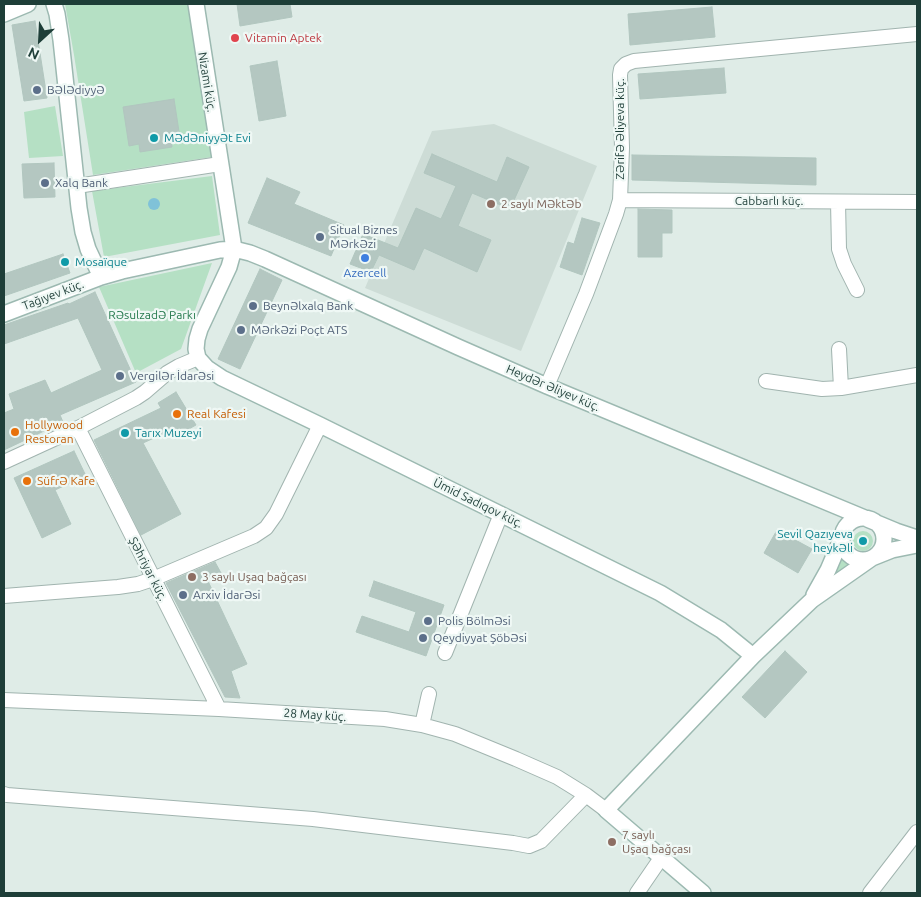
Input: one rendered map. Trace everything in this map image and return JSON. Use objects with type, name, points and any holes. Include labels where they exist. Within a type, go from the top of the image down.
[{"type":"main road","points":[[4,14],[28,4]]},
{"type":"main road","points":[[54,4],[61,40],[83,232],[88,250],[101,277]]},
{"type":"main road","name":"Nizami küç.","points":[[196,4],[234,249]]},
{"type":"main road","points":[[198,358],[196,349],[200,329],[229,267],[234,249]]},
{"type":"main road","name":"Tağıyev küç.","points":[[4,314],[101,277],[122,271],[234,249]]},
{"type":"main road","name":"Heydər Əliyev küç.","points":[[234,249],[265,259],[547,386],[874,522],[917,538]]},
{"type":"main road","name":"Ümid Sadıqov küç.","points":[[198,358],[207,368],[222,378],[660,593],[721,630],[753,656]]},
{"type":"main road","points":[[703,893],[606,810],[753,656],[812,600],[881,551],[884,540],[881,528],[874,522],[866,519],[855,520],[850,524],[843,533],[828,570],[812,600]]},
{"type":"main road","points":[[843,533],[843,545],[846,550],[854,558],[860,560],[866,560],[892,550],[917,545]]},
{"type":"street","name":"Zərifə Əliyeva küç.","points":[[547,386],[586,294],[620,200],[622,148],[620,75],[621,69],[626,64],[634,61],[917,34]]},
{"type":"street","points":[[77,186],[220,164]]},
{"type":"street","name":"Cabbarlı küç.","points":[[620,200],[917,202]]},
{"type":"street","points":[[838,202],[839,249],[857,290]]},
{"type":"street","points":[[839,349],[840,388]]},
{"type":"street","points":[[4,462],[78,428],[136,398],[167,372],[198,358]]},
{"type":"street","points":[[766,381],[822,389],[840,388],[917,375]]},
{"type":"street","points":[[4,596],[138,584],[254,536],[266,528],[276,514],[320,425]]},
{"type":"street","name":"Şəhriyar küç.","points":[[78,428],[219,709]]},
{"type":"street","points":[[444,653],[501,514]]},
{"type":"street","points":[[422,724],[429,694]]},
{"type":"street","name":"28 May küç.","points":[[4,700],[219,709],[385,719],[422,724],[455,734],[516,758],[557,777],[606,810]]},
{"type":"street","points":[[4,794],[313,819],[530,846],[542,842],[586,795]]},
{"type":"street","points":[[870,893],[917,832]]},
{"type":"street","points":[[637,893],[661,858]]},
{"type":"shaded area","name":"2 saylı Məktəb","points":[[494,124],[597,166],[521,351],[365,288],[432,131]]},
{"type":"green space","points":[[65,4],[188,4],[212,157],[93,175]]},
{"type":"green space","points":[[55,106],[63,156],[29,158],[24,112]]},
{"type":"green space","points":[[212,176],[220,235],[104,257],[92,191]]},
{"type":"green space","name":"Rəsulzadə Parkı","points":[[212,263],[181,349],[136,373],[99,287]]},
{"type":"green space","points":[[859,531],[867,531],[873,537],[873,545],[867,551],[859,551],[853,545],[853,537]]},
{"type":"green space","points":[[842,556],[851,563],[828,582]]},
{"type":"water","points":[[156,198],[159,199],[159,209],[152,210],[149,209],[148,202],[149,199]]},
{"type":"building","points":[[237,4],[290,4],[292,17],[240,26]]},
{"type":"building","points":[[712,7],[715,37],[630,45],[628,14]]},
{"type":"building","points":[[35,21],[47,98],[24,101],[12,25]]},
{"type":"building","points":[[277,61],[286,116],[259,121],[250,66]]},
{"type":"building","points":[[724,68],[726,93],[640,99],[638,74]]},
{"type":"building","points":[[174,99],[180,138],[171,139],[172,147],[140,152],[139,144],[129,146],[123,107]]},
{"type":"building","points":[[432,154],[497,182],[507,157],[529,167],[510,209],[472,193],[458,226],[491,240],[477,272],[424,248],[414,270],[379,255],[371,272],[350,264],[363,234],[398,248],[416,208],[441,219],[456,186],[424,173]]},
{"type":"building","points":[[632,155],[816,158],[816,185],[632,180]]},
{"type":"building","points":[[54,163],[55,197],[24,198],[22,164]]},
{"type":"building","points":[[267,178],[300,192],[294,204],[344,225],[331,256],[248,223]]},
{"type":"building","points":[[638,209],[672,210],[672,233],[662,233],[662,257],[638,257]]},
{"type":"building","points":[[582,218],[600,223],[582,275],[560,267],[568,242],[574,244]]},
{"type":"building","points":[[63,254],[70,273],[4,296],[4,274]]},
{"type":"building","points":[[260,269],[282,280],[240,369],[218,359]]},
{"type":"building","points":[[95,292],[136,382],[60,415],[63,422],[4,450],[4,413],[14,409],[9,394],[45,380],[51,393],[102,370],[78,318],[4,344],[4,325],[69,304]]},
{"type":"building","points":[[176,392],[196,425],[178,435],[174,429],[143,443],[181,514],[141,535],[94,440],[161,408],[158,403]]},
{"type":"building","points":[[74,451],[86,476],[55,490],[71,524],[42,538],[14,478]]},
{"type":"building","points":[[777,530],[812,549],[798,573],[764,553]]},
{"type":"building","points":[[215,562],[221,573],[207,579],[247,664],[231,671],[240,698],[225,697],[166,583]]},
{"type":"building","points":[[374,581],[444,605],[426,656],[356,632],[362,616],[409,632],[416,612],[369,596]]},
{"type":"building","points":[[785,651],[807,672],[765,718],[742,697]]},
{"type":"place","name":"Vitamin Aptek","points":[[235,38]]},
{"type":"place","name":"Bələdiyyə","points":[[37,90]]},
{"type":"place","name":"Mədəniyyət Evi","points":[[154,138]]},
{"type":"place","name":"Xalq Bank","points":[[45,183]]},
{"type":"place","name":"2 saylı Məktəb","points":[[491,204]]},
{"type":"place","name":"Situal Biznes Mərkəzi","points":[[320,237]]},
{"type":"place","name":"Azercell","points":[[365,258]]},
{"type":"place","name":"Mosaïque","points":[[65,262]]},
{"type":"place","name":"Beynəlxalq Bank","points":[[253,306]]},
{"type":"place","name":"Mərkəzi Poçt ATS","points":[[241,330]]},
{"type":"place","name":"Vergilər İdarəsi","points":[[120,376]]},
{"type":"place","name":"Real Kafesi","points":[[177,414]]},
{"type":"place","name":"Hollywood Restoran","points":[[15,432]]},
{"type":"place","name":"Tarıx Muzeyi","points":[[125,433]]},
{"type":"place","name":"Süfrə Kafe","points":[[27,481]]},
{"type":"place","name":"Sevil Qazıyeva heykəli","points":[[863,541]]},
{"type":"place","name":"3 saylı Uşaq bağçası","points":[[192,577]]},
{"type":"place","name":"Arxiv İdarəsi","points":[[183,595]]},
{"type":"place","name":"Polis Bölməsi","points":[[428,621]]},
{"type":"place","name":"Qeydiyyat Şöbəsi","points":[[423,638]]},
{"type":"place","name":"7 saylı Uşaq bağçası","points":[[612,842]]}]
